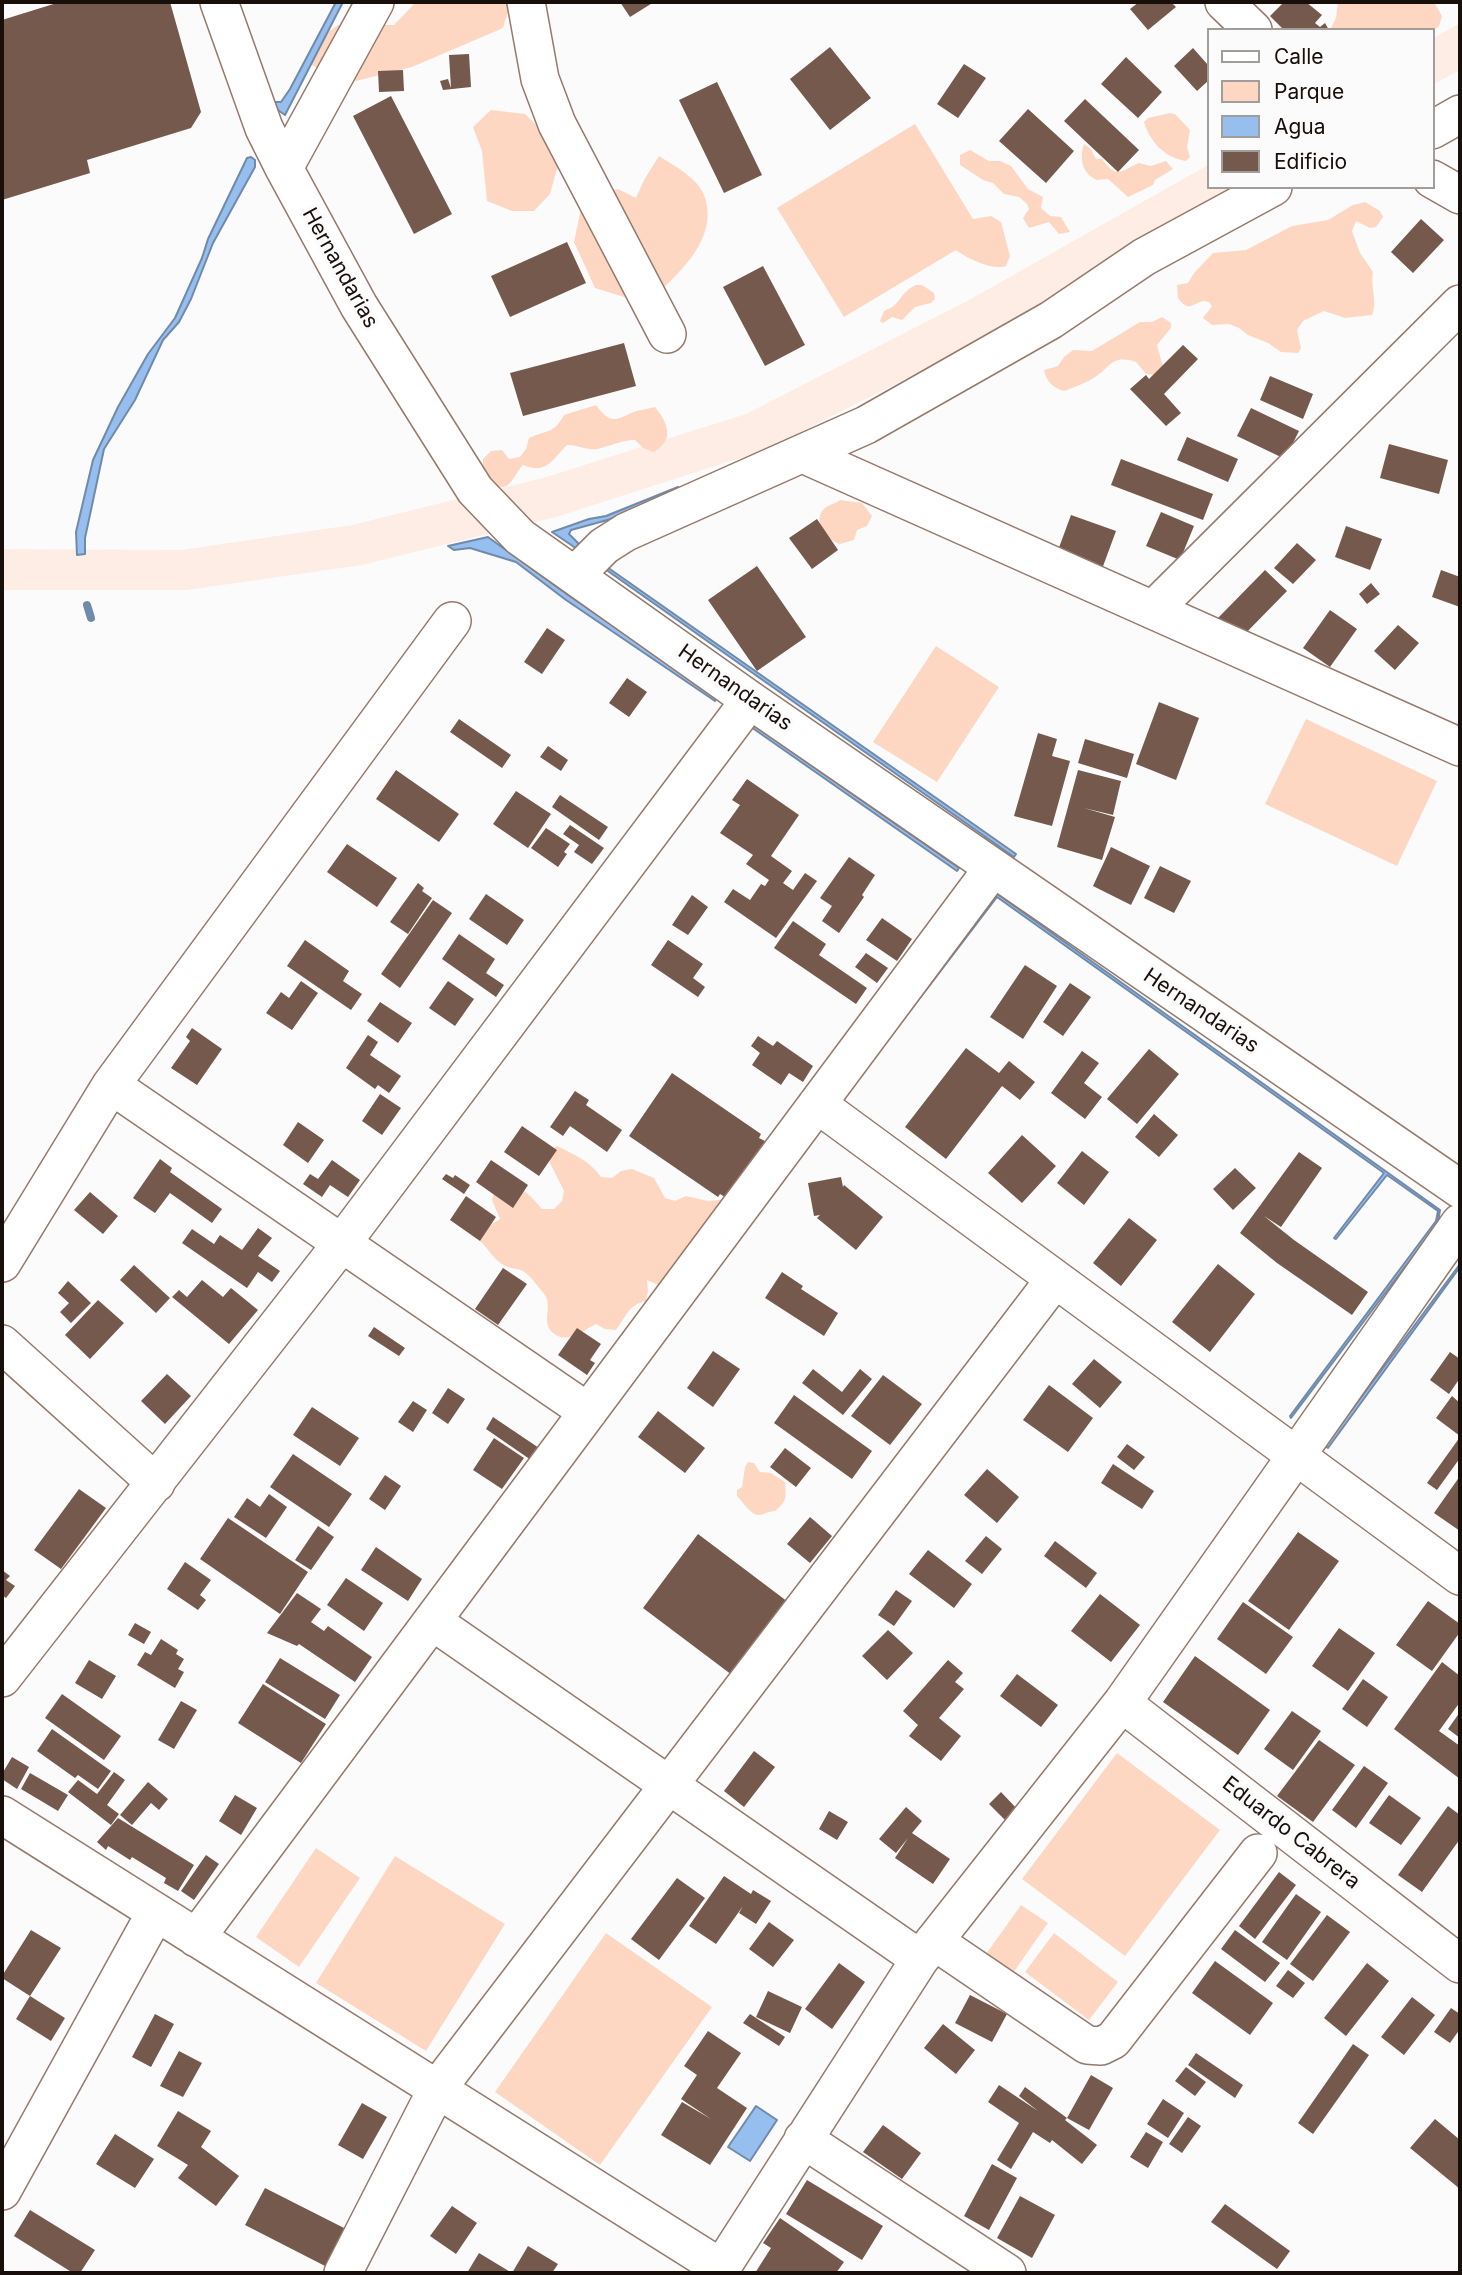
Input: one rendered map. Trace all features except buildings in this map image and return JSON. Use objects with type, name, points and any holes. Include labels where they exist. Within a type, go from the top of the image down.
[{"type":"street","name":"Hernandarias","points":[[219,2],[264,128],[359,306],[475,490],[520,537],[750,700],[1460,1189]]},
{"type":"street","points":[[284,167],[375,2]]},
{"type":"street","points":[[526,2],[540,79],[557,124],[667,334]]},
{"type":"street","points":[[1224,2],[1251,28]]},
{"type":"street","points":[[1434,129],[1460,114]]},
{"type":"street","points":[[1434,180],[1460,195]]},
{"type":"street","points":[[575,575],[604,546],[626,532],[866,425],[1051,320],[1144,257],[1269,189]]},
{"type":"street","points":[[1153,610],[1460,304]]},
{"type":"street","points":[[803,454],[1153,610],[1455,736]]},
{"type":"street","points":[[2,1263],[111,1085],[452,621]]},
{"type":"street","points":[[2,1678],[342,1243],[750,700]]},
{"type":"street","points":[[197,1938],[993,868]]},
{"type":"street","points":[[111,1085],[588,1412]]},
{"type":"street","points":[[817,1104],[1460,1576]]},
{"type":"street","points":[[2,1815],[719,2270],[927,1950],[1122,1703],[1460,1223]]},
{"type":"street","points":[[343,2273],[437,2089],[1055,1279]]},
{"type":"street","points":[[2,1345],[156,1483]]},
{"type":"street","points":[[432,1621],[669,1787],[927,1950],[1087,2045],[1101,2046],[1112,2040],[1258,1853]]},
{"type":"street","name":"Eduardo Cabrera","points":[[1122,1703],[1460,1964]]},
{"type":"street","points":[[2,2191],[156,1912]]},
{"type":"street","points":[[803,2139],[1007,2273]]},
{"type":"shaded area","points":[[1460,23],[1460,70],[1434,84],[1434,38]]},
{"type":"shaded area","points":[[1206,166],[1206,189],[1248,189],[986,338],[765,450],[556,517],[362,565],[187,590],[2,590],[2,549],[181,550],[352,525],[543,478],[746,414],[969,300]]},
{"type":"green space","points":[[416,2],[511,2],[503,28],[412,67],[352,82],[311,65],[316,41],[338,25],[394,25]]},
{"type":"green space","points":[[1338,2],[1434,2],[1442,16],[1439,26],[1434,30],[1331,28],[1336,18]]},
{"type":"green space","points":[[491,110],[525,114],[549,137],[563,157],[550,194],[534,211],[512,211],[487,201],[482,151],[473,127]]},
{"type":"green space","points":[[1175,114],[1190,130],[1187,147],[1190,157],[1186,161],[1159,148],[1144,122],[1148,118]]},
{"type":"green space","points":[[915,124],[973,219],[991,216],[1001,222],[1010,256],[1006,266],[994,267],[973,260],[956,250],[844,317],[777,208]]},
{"type":"green space","points":[[1084,144],[1091,149],[1096,159],[1102,159],[1114,171],[1122,171],[1139,163],[1151,166],[1166,161],[1173,169],[1155,180],[1153,185],[1128,197],[1108,179],[1097,180],[1088,174],[1082,160]]},
{"type":"green space","points":[[970,150],[989,161],[1000,161],[1011,166],[1028,189],[1043,197],[1041,208],[1050,216],[1061,217],[1070,232],[1059,234],[1049,222],[1029,228],[1023,218],[1029,209],[1027,204],[1019,197],[1004,194],[993,183],[983,180],[960,165],[960,155]]},
{"type":"green space","points":[[659,156],[696,183],[704,195],[708,211],[701,242],[692,256],[647,304],[595,288],[574,242],[581,209],[597,193],[618,189],[636,198]]},
{"type":"green space","points":[[1365,202],[1380,211],[1383,217],[1376,227],[1370,228],[1356,221],[1352,231],[1360,253],[1373,272],[1372,315],[1345,318],[1324,311],[1303,321],[1297,330],[1301,348],[1298,353],[1281,352],[1229,324],[1212,325],[1203,318],[1212,306],[1209,302],[1187,306],[1178,298],[1177,285],[1188,283],[1213,253],[1246,250],[1292,226],[1328,220],[1353,205]]},
{"type":"green space","points":[[916,285],[922,285],[934,293],[935,299],[931,303],[915,307],[902,320],[892,317],[883,323],[880,321],[884,311]]},
{"type":"green space","points":[[1162,317],[1171,323],[1171,328],[1157,345],[1163,367],[1156,375],[1146,374],[1136,362],[1121,360],[1112,363],[1088,381],[1064,391],[1053,386],[1046,378],[1044,370],[1058,366],[1073,350],[1092,351],[1140,322],[1152,322]]},
{"type":"green space","points":[[596,405],[612,419],[655,407],[666,426],[665,442],[654,452],[643,448],[635,440],[595,449],[567,445],[553,461],[543,467],[531,468],[523,465],[505,486],[497,487],[487,479],[483,471],[483,459],[491,451],[502,450],[509,459],[520,457],[529,438],[553,429],[564,415]]},
{"type":"green space","points":[[840,500],[862,503],[872,516],[867,526],[857,530],[854,540],[840,544],[825,534],[819,518],[825,508]]},
{"type":"green space","points":[[936,646],[999,687],[937,782],[873,742]]},
{"type":"green space","points":[[1306,719],[1437,781],[1397,866],[1265,804]]},
{"type":"green space","points":[[557,1146],[587,1163],[601,1177],[612,1178],[621,1171],[632,1169],[654,1178],[665,1198],[675,1201],[686,1196],[708,1201],[728,1199],[665,1288],[647,1280],[646,1301],[631,1309],[616,1330],[605,1329],[596,1324],[572,1337],[556,1335],[548,1326],[545,1295],[528,1275],[499,1262],[480,1241],[481,1231],[500,1219],[492,1200],[495,1189],[516,1187],[542,1209],[554,1209],[562,1201],[564,1191],[548,1153]]},
{"type":"green space","points":[[748,1462],[754,1463],[760,1472],[771,1473],[785,1482],[785,1498],[775,1511],[755,1514],[737,1496]]},
{"type":"green space","points":[[1117,1753],[1220,1830],[1125,1956],[1022,1879]]},
{"type":"green space","points":[[316,1848],[360,1878],[299,1967],[256,1937]]},
{"type":"green space","points":[[395,1856],[505,1924],[426,2051],[316,1983]]},
{"type":"green space","points":[[1021,1905],[1048,1923],[1011,1976],[984,1957]]},
{"type":"green space","points":[[606,1933],[712,2007],[600,2165],[495,2092]]},
{"type":"green space","points":[[1054,1933],[1118,1982],[1089,2020],[1025,1972]]},
{"type":"water","points":[[336,2],[343,2],[285,115],[275,108],[275,102],[281,102],[290,89]]},
{"type":"water","points":[[247,158],[255,160],[255,167],[213,243],[191,299],[179,322],[163,340],[135,400],[104,449],[85,538],[85,554],[77,555],[76,532],[93,460],[118,407],[148,354],[175,318],[208,239]]},
{"type":"water","points":[[678,487],[681,489],[611,519],[571,530],[569,534],[583,548],[580,551],[552,532],[606,516]]},
{"type":"water","points":[[488,537],[717,697],[715,701],[566,600],[516,562],[470,548],[454,550],[448,546]]},
{"type":"water","points":[[607,567],[1016,854],[1014,857],[605,569]]},
{"type":"water","points":[[753,725],[959,868],[957,871],[751,727]]},
{"type":"water","points":[[996,893],[1440,1210],[1438,1223],[1291,1418],[1436,1221],[1438,1211],[1387,1175],[1336,1239],[1334,1238],[1384,1173],[997,897],[843,1099]]},
{"type":"water","points":[[1460,1264],[1328,1448],[1325,1446]]},
{"type":"water","points":[[756,2106],[777,2120],[750,2161],[728,2147]]},
{"type":"waterway","points":[[87,605],[91,618]]}]
